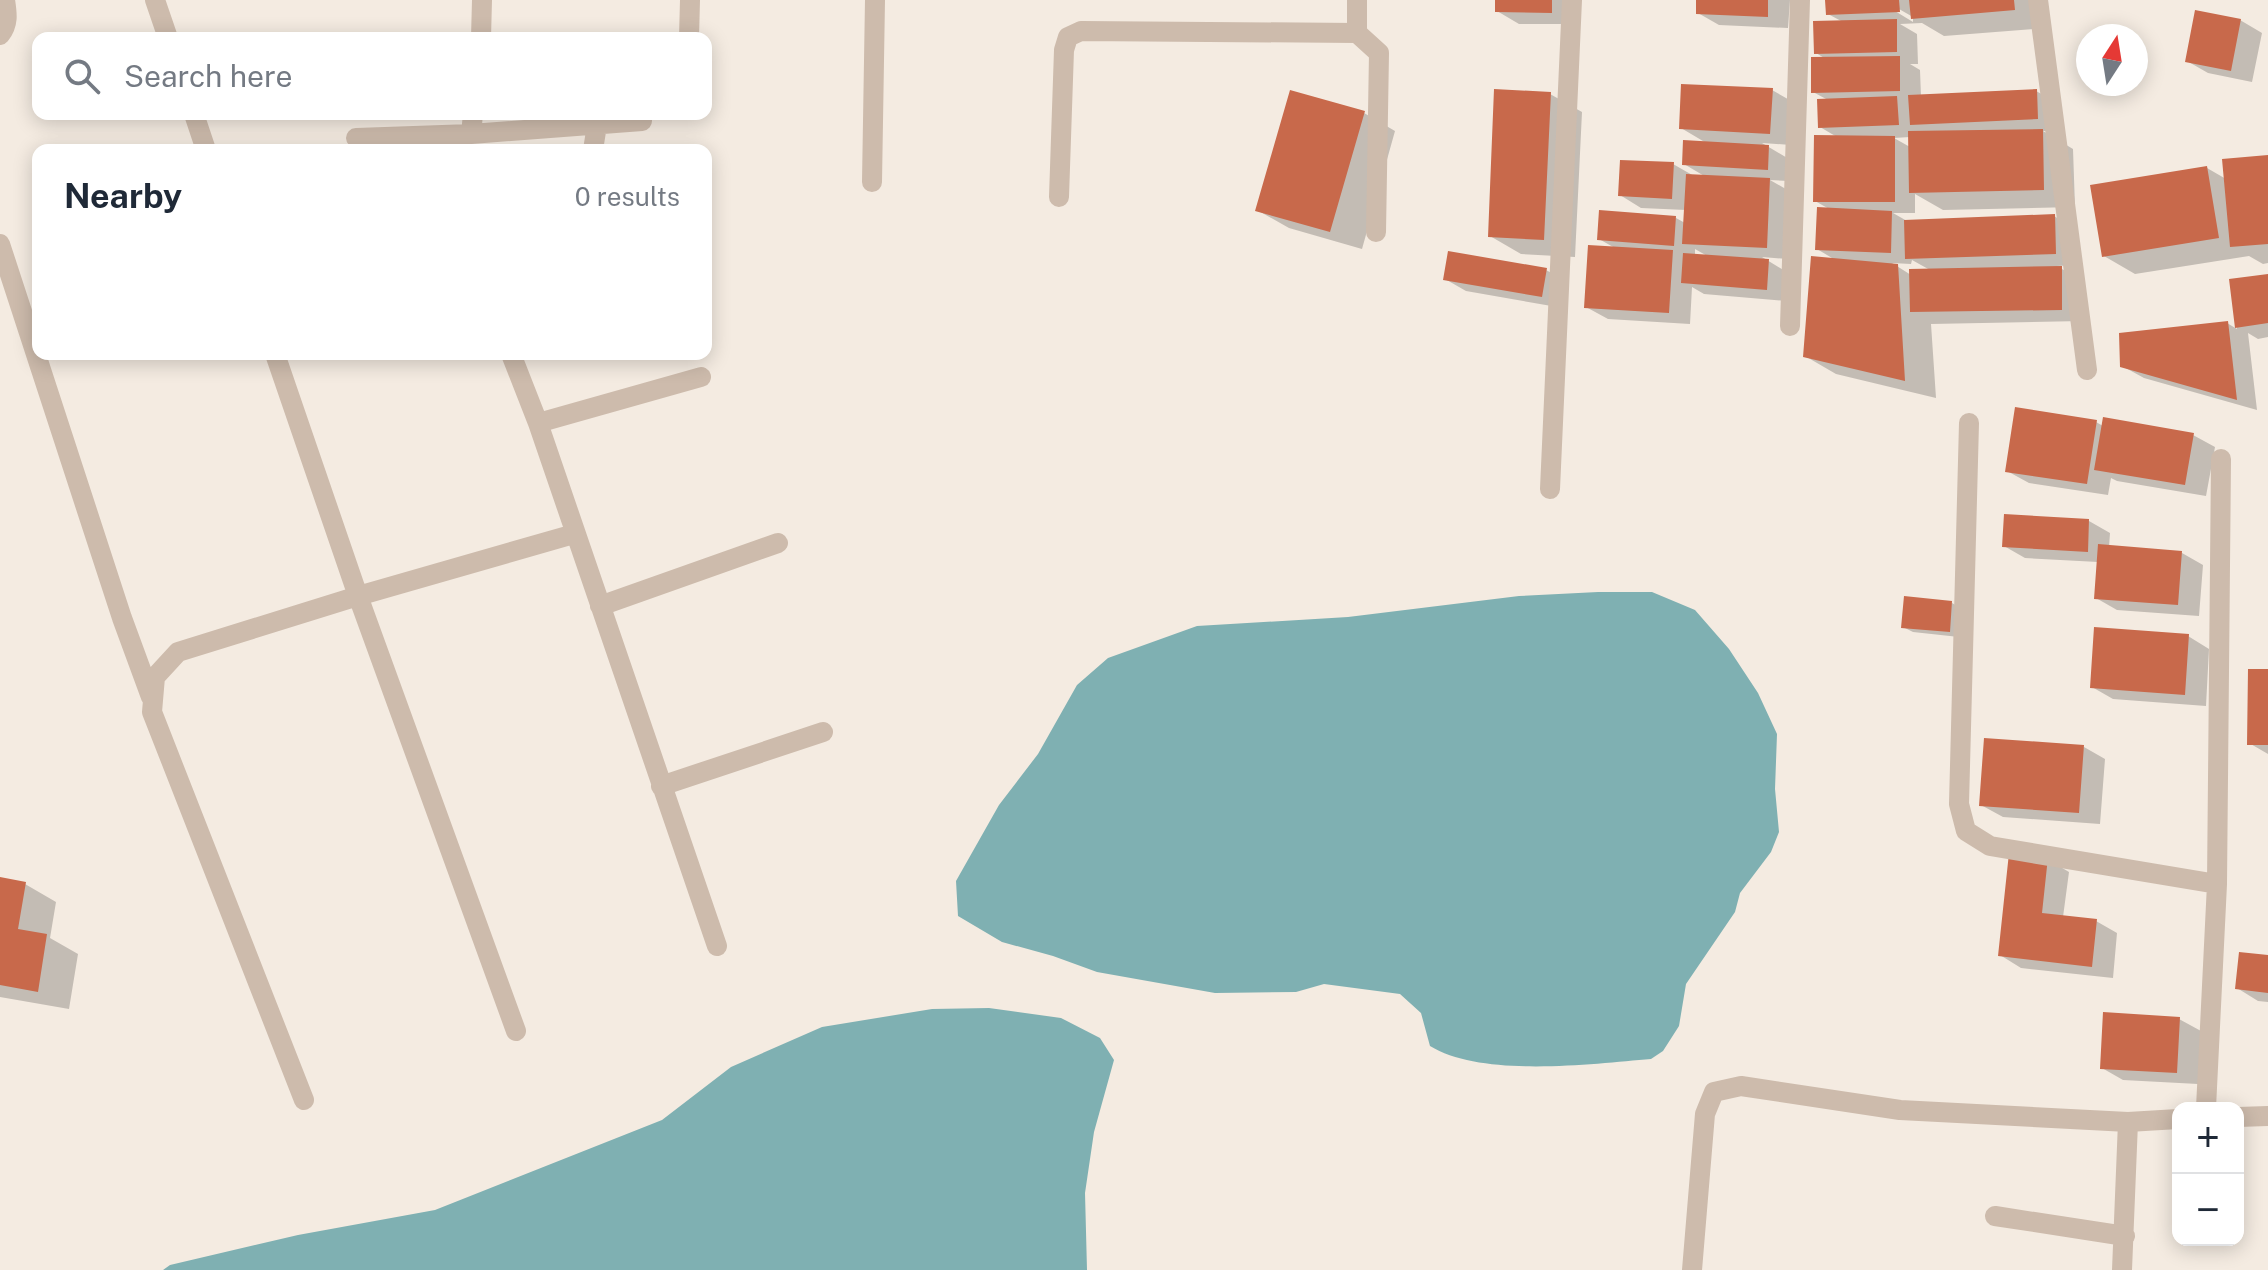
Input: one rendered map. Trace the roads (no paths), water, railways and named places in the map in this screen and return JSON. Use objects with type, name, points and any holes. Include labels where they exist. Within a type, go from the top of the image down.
[{"type":"street","points":[[0,35],[7,18],[5,0]]},
{"type":"street","points":[[155,0],[166,32]]},
{"type":"street","points":[[481,32],[482,0]]},
{"type":"street","points":[[689,32],[690,0]]},
{"type":"street","points":[[872,182],[875,0]]},
{"type":"street","points":[[1357,0],[1357,33]]},
{"type":"street","points":[[1550,489],[1572,0]]},
{"type":"street","points":[[1790,326],[1800,0]]},
{"type":"street","points":[[2038,0],[2087,370]]},
{"type":"street","points":[[1059,197],[1064,50],[1068,37],[1081,31],[1357,33],[1379,53],[1376,232]]},
{"type":"street","points":[[196,120],[204,144]]},
{"type":"street","points":[[356,138],[472,124],[597,125],[642,121]]},
{"type":"street","points":[[594,144],[597,125]]},
{"type":"street","points":[[0,244],[32,342]]},
{"type":"street","points":[[38,360],[117,603],[153,700]]},
{"type":"street","points":[[277,360],[358,596],[516,1031]]},
{"type":"street","points":[[513,360],[538,423],[717,946]]},
{"type":"street","points":[[538,423],[701,377]]},
{"type":"street","points":[[1969,423],[1959,804],[1966,831],[1990,846],[2217,884]]},
{"type":"street","points":[[2206,1102],[2217,884],[2221,459]]},
{"type":"street","points":[[304,1100],[152,712],[155,677],[178,652],[574,534]]},
{"type":"street","points":[[600,606],[778,543]]},
{"type":"street","points":[[661,786],[823,732]]},
{"type":"street","points":[[1692,1270],[1705,1114],[1714,1092],[1741,1086],[1900,1110],[2128,1122],[2172,1119]]},
{"type":"street","points":[[2244,1117],[2268,1116]]},
{"type":"street","points":[[2122,1270],[2128,1122]]},
{"type":"street","points":[[1995,1216],[2125,1236]]},
{"type":"water","points":[[1652,592],[1695,610],[1729,649],[1758,693],[1777,734],[1775,789],[1779,832],[1771,852],[1740,893],[1735,912],[1686,984],[1679,1026],[1663,1051],[1651,1059],[1538,1066],[1478,1062],[1452,1056],[1430,1046],[1421,1013],[1400,994],[1324,984],[1296,992],[1215,993],[1097,972],[1002,942],[958,916],[956,881],[999,805],[1038,754],[1077,685],[1108,658],[1197,626],[1348,617],[1519,596]]},
{"type":"water","points":[[989,1008],[1061,1018],[1100,1038],[1114,1060],[1094,1132],[1085,1193],[1087,1270],[163,1270],[170,1265],[298,1235],[435,1210],[662,1120],[731,1067],[822,1027],[932,1009]]}]
